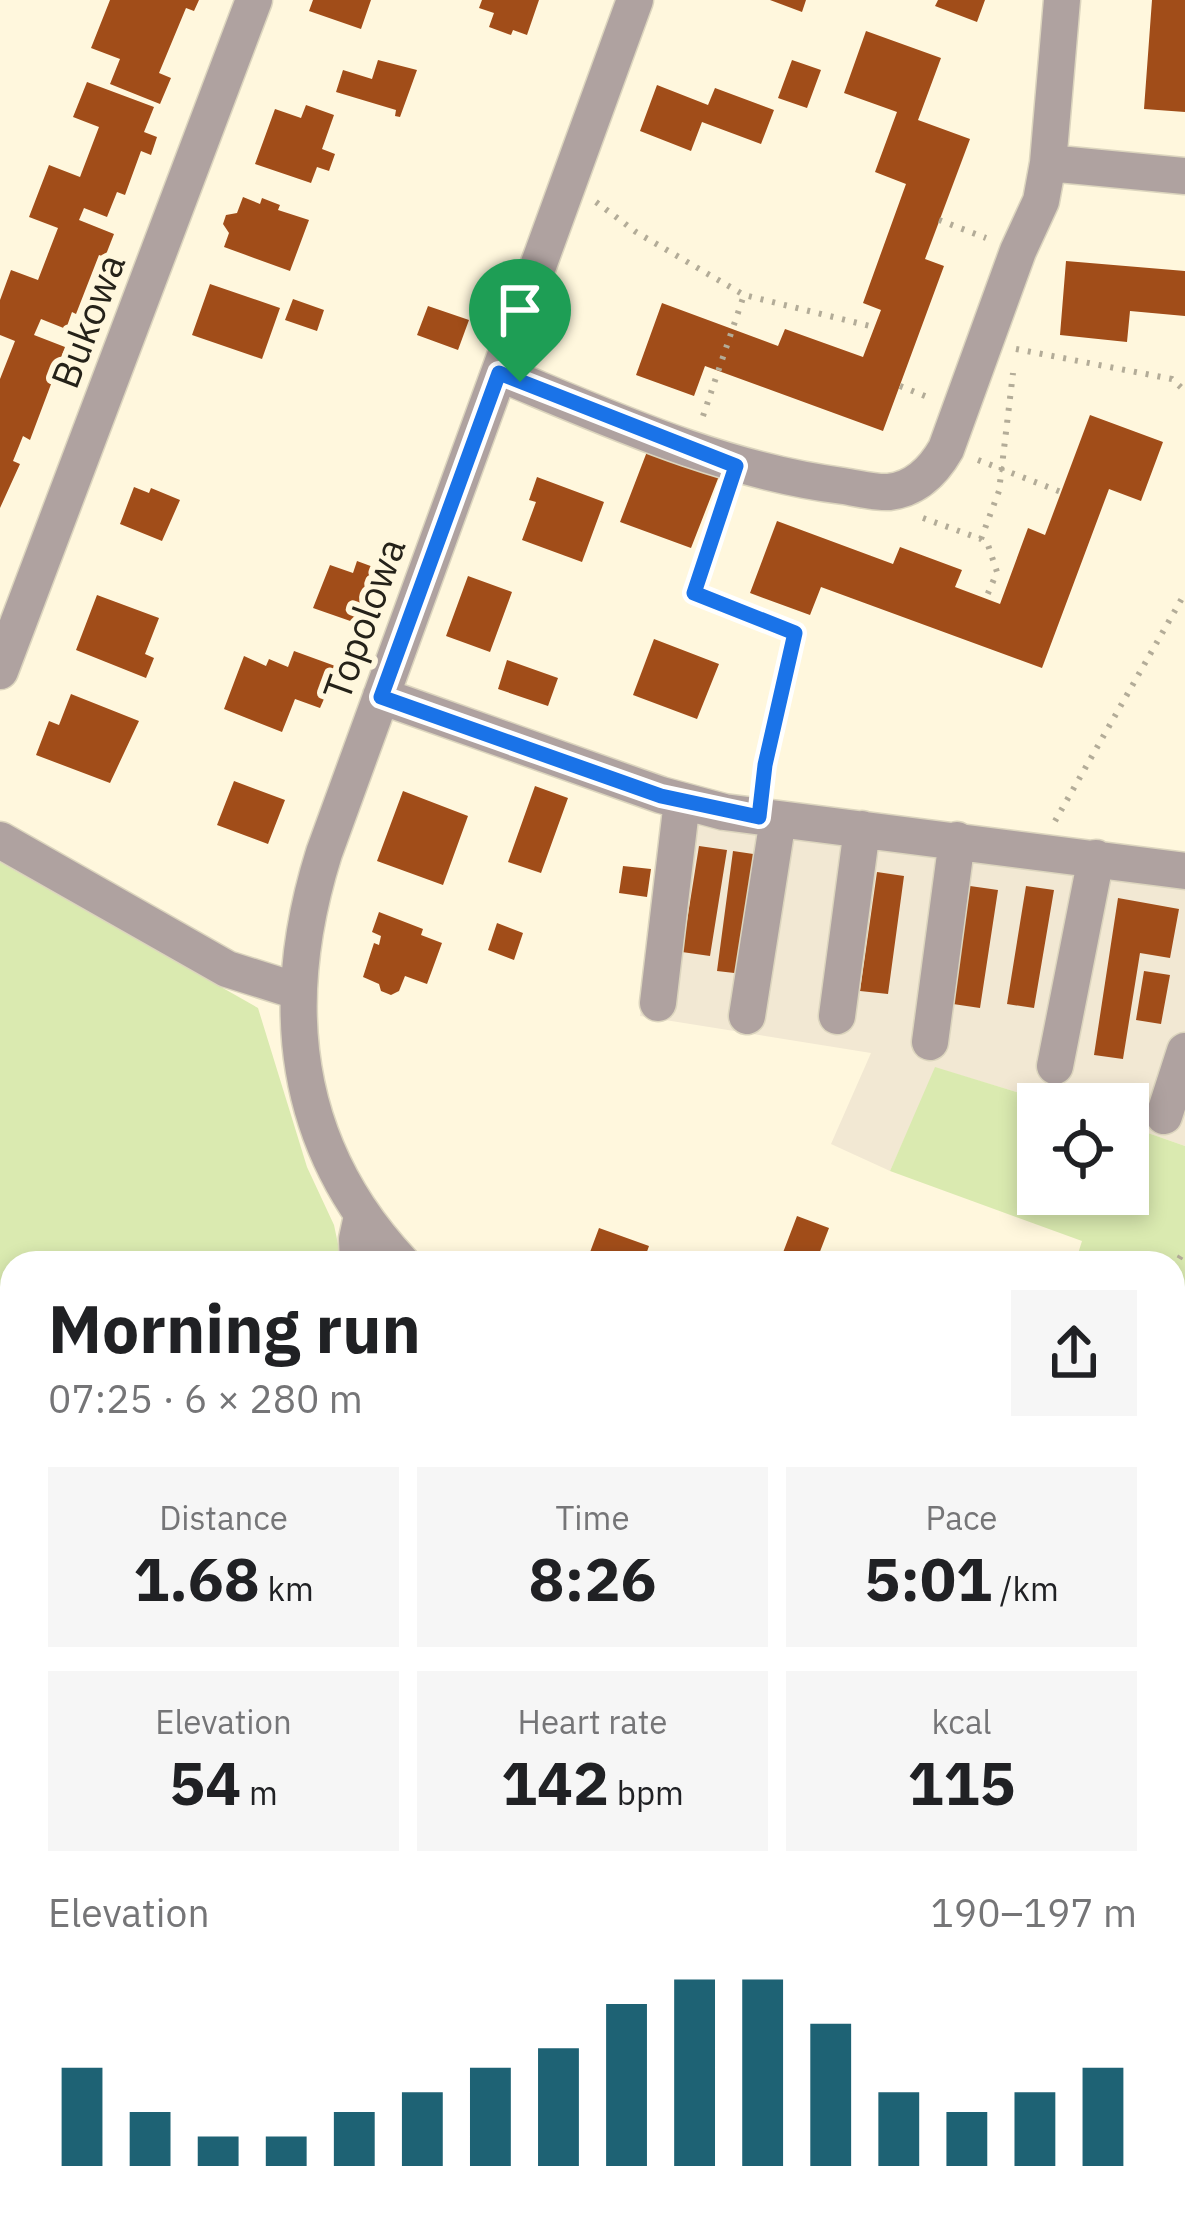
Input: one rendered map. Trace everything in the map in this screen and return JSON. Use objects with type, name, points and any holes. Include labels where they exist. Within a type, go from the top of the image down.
[{"type":"street","name":"Bukowa","points":[[0,671],[254,0]]},
{"type":"street","name":"Topolowa","points":[[392,1251],[362,1216],[324,1146],[308,1101],[298,1041],[297,991],[312,890],[635,0]]},
{"type":"street","points":[[499,373],[736,466],[792,480],[889,492],[920,481],[936,466],[1002,346],[1018,251],[1041,202],[1048,163],[1062,0]]},
{"type":"street","points":[[1048,163],[1185,176]]},
{"type":"street","points":[[381,697],[682,801],[768,818],[1185,871]]},
{"type":"street","points":[[658,1003],[682,801]]},
{"type":"street","points":[[747,1016],[768,818]]},
{"type":"street","points":[[837,1016],[862,829]]},
{"type":"street","points":[[0,840],[227,969],[297,991]]},
{"type":"street","points":[[930,1042],[957,840]]},
{"type":"street","points":[[1055,1066],[1096,858]]},
{"type":"street","points":[[1164,1116],[1185,1051]]},
{"type":"street","points":[[358,1251],[362,1216]]},
{"type":"path","points":[[588,196],[636,232],[744,295],[874,327]]},
{"type":"path","points":[[939,220],[1018,251]]},
{"type":"path","points":[[693,449],[744,295]]},
{"type":"path","points":[[981,539],[1003,470],[1002,346],[1172,379],[1185,391]]},
{"type":"path","points":[[946,449],[1061,492]]},
{"type":"path","points":[[736,466],[694,593],[795,633],[765,765],[768,818]]},
{"type":"path","points":[[889,492],[901,511],[988,545],[997,572],[986,598]]},
{"type":"path","points":[[1041,851],[1185,593]]},
{"type":"shaded area","points":[[670,814],[1185,884],[1185,1146],[1149,1133],[1149,1083],[1017,1083],[1017,1092],[936,1068],[890,1171],[831,1144],[871,1053],[640,1016]]},
{"type":"green space","points":[[0,862],[258,1008],[307,1167],[334,1225],[339,1251],[0,1251]]},
{"type":"green space","points":[[935,1067],[1017,1092],[1017,1215],[1149,1215],[1149,1133],[1185,1146],[1185,1251],[1079,1251],[1082,1241],[890,1171]]},
{"type":"building","points":[[110,0],[199,0],[194,11],[186,8],[159,73],[171,78],[160,104],[110,84],[120,59],[91,48]]},
{"type":"building","points":[[313,0],[371,0],[361,29],[309,11]]},
{"type":"building","points":[[482,0],[539,0],[527,35],[489,27],[494,13],[479,8]]},
{"type":"building","points":[[770,0],[806,0],[802,12]]},
{"type":"building","points":[[938,0],[985,0],[977,22],[935,6]]},
{"type":"building","points":[[1152,0],[1185,0],[1185,112],[1144,109]]},
{"type":"building","points":[[866,31],[941,58],[918,120],[970,139],[925,259],[944,266],[883,431],[705,366],[694,396],[636,375],[662,303],[778,346],[785,329],[863,357],[881,310],[863,303],[906,184],[875,172],[897,112],[844,93]]},
{"type":"building","points":[[378,60],[417,70],[400,117],[395,116],[396,110],[336,92],[343,70],[372,79]]},
{"type":"building","points":[[792,60],[821,70],[807,108],[778,98]]},
{"type":"building","points":[[87,82],[154,107],[144,132],[157,137],[151,155],[141,151],[125,195],[117,192],[107,217],[84,208],[79,220],[114,234],[105,257],[99,255],[66,329],[41,319],[34,335],[65,347],[30,440],[23,436],[13,461],[20,464],[0,508],[0,379],[15,341],[0,335],[0,300],[11,270],[38,280],[58,228],[29,217],[49,165],[80,177],[99,127],[73,117]]},
{"type":"building","points":[[657,85],[708,105],[715,88],[774,110],[761,144],[702,122],[691,151],[640,131]]},
{"type":"building","points":[[306,105],[334,115],[322,149],[335,154],[329,171],[317,167],[311,183],[255,164],[275,109],[301,118]]},
{"type":"building","points":[[243,197],[260,204],[262,198],[280,205],[278,210],[309,220],[290,271],[224,247],[229,233],[223,224],[226,215],[237,213]]},
{"type":"building","points":[[1066,261],[1185,271],[1185,316],[1130,311],[1127,342],[1060,335]]},
{"type":"building","points":[[210,284],[280,308],[262,359],[192,335]]},
{"type":"building","points":[[293,299],[324,310],[317,331],[285,320]]},
{"type":"building","points":[[428,306],[469,320],[458,350],[417,335]]},
{"type":"building","points":[[1090,415],[1163,442],[1141,501],[1109,489],[1042,668],[821,587],[810,615],[750,593],[777,521],[893,564],[900,547],[962,570],[955,587],[1000,604],[1028,528],[1045,535]]},
{"type":"building","points":[[648,449],[719,476],[691,548],[620,522]]},
{"type":"building","points":[[537,477],[604,502],[582,562],[522,540],[536,502],[529,500]]},
{"type":"building","points":[[134,487],[149,493],[151,488],[180,500],[162,541],[120,524]]},
{"type":"building","points":[[357,561],[376,568],[356,623],[313,608],[330,565],[353,573]]},
{"type":"building","points":[[468,576],[512,592],[490,652],[446,636]]},
{"type":"building","points":[[97,595],[159,618],[145,654],[154,658],[146,678],[76,650]]},
{"type":"building","points":[[654,639],[719,664],[697,719],[633,695]]},
{"type":"building","points":[[294,651],[338,667],[320,708],[295,699],[282,732],[224,709],[244,656],[266,666],[269,659],[288,667]]},
{"type":"building","points":[[507,660],[558,678],[548,706],[498,689]]},
{"type":"building","points":[[71,694],[139,721],[110,783],[36,755],[49,721],[59,725]]},
{"type":"building","points":[[234,781],[285,800],[268,844],[217,825]]},
{"type":"building","points":[[535,786],[568,798],[541,873],[508,862]]},
{"type":"building","points":[[403,791],[468,816],[443,885],[377,861]]},
{"type":"building","points":[[699,846],[727,850],[710,956],[682,952]]},
{"type":"building","points":[[733,851],[760,855],[743,974],[717,971]]},
{"type":"building","points":[[623,866],[651,869],[647,897],[619,893]]},
{"type":"building","points":[[877,872],[904,876],[888,994],[860,991]]},
{"type":"building","points":[[970,886],[998,890],[980,1008],[953,1004]]},
{"type":"building","points":[[1026,886],[1054,890],[1034,1008],[1007,1004]]},
{"type":"building","points":[[1118,898],[1179,909],[1170,958],[1140,953],[1123,1059],[1094,1055]]},
{"type":"building","points":[[379,912],[423,929],[421,935],[442,943],[427,984],[405,976],[399,991],[391,995],[363,977],[374,943],[379,945],[381,936],[372,932]]},
{"type":"building","points":[[497,923],[523,933],[514,960],[488,950]]},
{"type":"building","points":[[1144,971],[1170,975],[1161,1024],[1136,1020]]},
{"type":"building","points":[[797,1216],[829,1228],[820,1251],[784,1251]]},
{"type":"building","points":[[599,1228],[649,1246],[647,1251],[590,1251]]},
{"type":"route","points":[[499,373],[520,382],[736,466],[694,593],[795,633],[765,765],[759,817],[661,796],[381,697],[499,373]]}]
